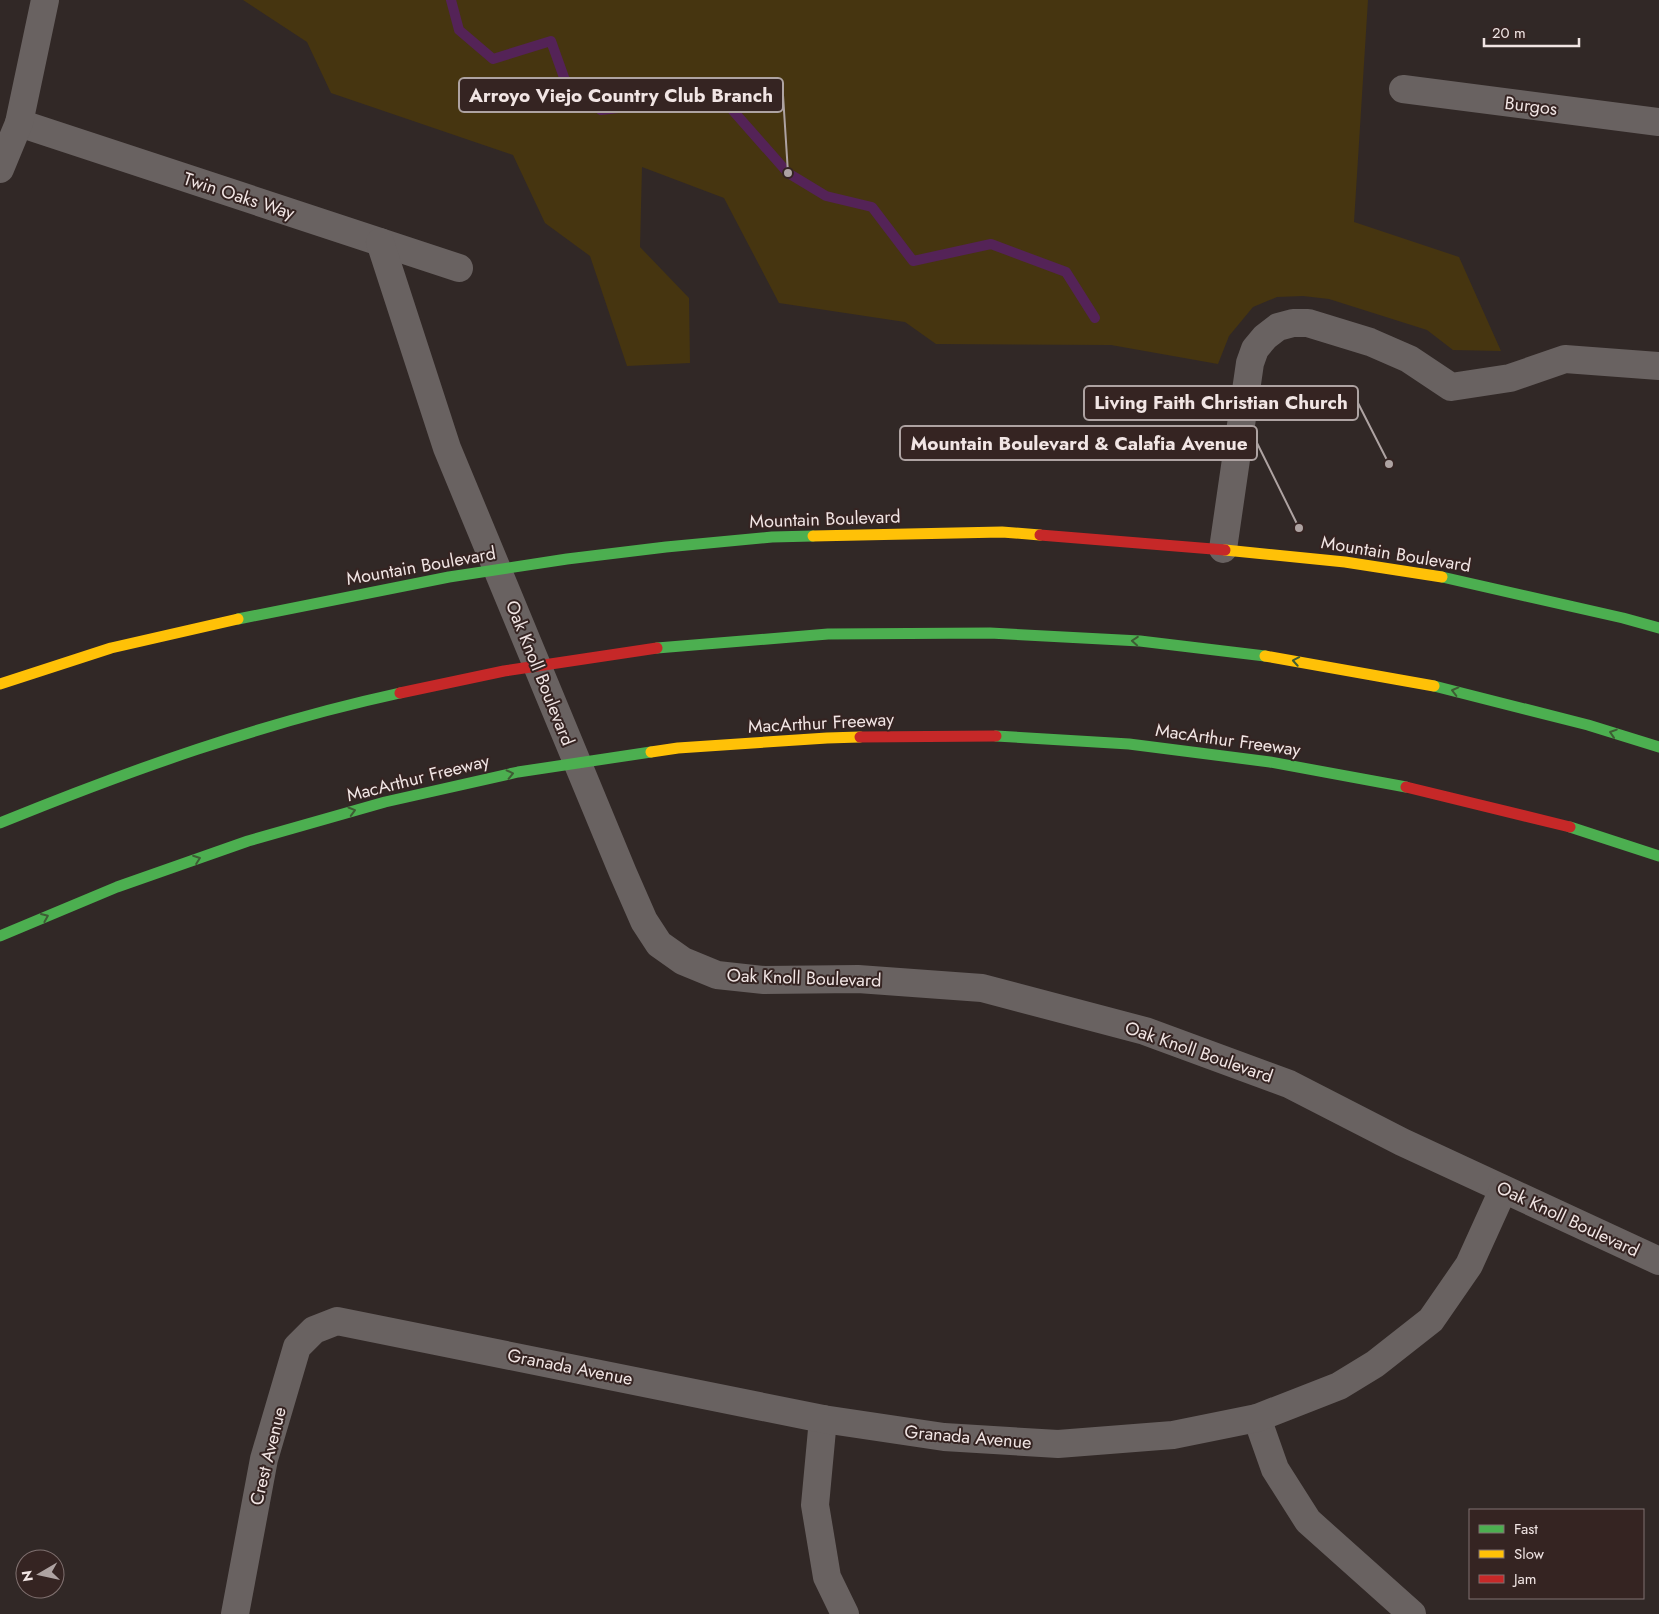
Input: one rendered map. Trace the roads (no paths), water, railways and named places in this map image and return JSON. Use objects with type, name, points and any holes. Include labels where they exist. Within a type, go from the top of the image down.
[{"type":"main road","name":"Mountain Boulevard","points":[[0,684],[111,648],[216,623],[449,577],[567,559],[666,547],[772,537],[890,533],[1002,532],[1223,549],[1345,562],[1432,575],[1659,628]]},
{"type":"main road","points":[[0,823],[84,789],[220,740],[365,701],[504,671],[670,646],[828,634],[990,633],[1120,640],[1283,658],[1435,686],[1588,725],[1659,747]]},
{"type":"main road","name":"MacArthur Freeway","points":[[0,936],[117,888],[248,841],[385,802],[518,772],[678,748],[827,738],[980,735],[1129,744],[1270,762],[1411,788],[1558,823],[1659,856]]},
{"type":"street","points":[[0,170],[18,123],[45,0]]},
{"type":"street","name":"Burgos","points":[[1403,89],[1659,122]]},
{"type":"street","name":"Twin Oaks Way","points":[[18,123],[459,268]]},
{"type":"street","name":"Oak Knoll Boulevard","points":[[380,242],[447,448],[619,864],[644,921],[659,944],[684,961],[717,975],[764,980],[858,979],[982,988],[1145,1031],[1289,1084],[1402,1142],[1659,1261]]},
{"type":"street","points":[[1223,549],[1250,363],[1255,349],[1265,337],[1278,328],[1293,323],[1308,323],[1370,342],[1409,359],[1451,387],[1510,378],[1565,360],[1659,366]]},
{"type":"street","name":"Granada Avenue","points":[[337,1321],[824,1418],[944,1437],[1058,1444],[1173,1435],[1258,1418],[1339,1386],[1375,1364],[1431,1320],[1469,1265],[1503,1190]]},
{"type":"street","name":"Crest Avenue","points":[[235,1614],[264,1459],[297,1347],[314,1330],[337,1321]]},
{"type":"street","points":[[824,1418],[815,1506],[827,1577],[845,1614]]},
{"type":"street","points":[[1258,1418],[1275,1469],[1308,1521],[1412,1614]]},
{"type":"waterway","points":[[451,0],[459,30],[493,59],[551,41],[566,83],[601,110],[720,96],[788,173],[826,196],[872,207],[913,261],[991,244],[1066,272],[1095,318]]},
{"type":"place","name":"Arroyo Viejo Country Club Branch","points":[[788,173]]},
{"type":"place","name":"Living Faith Christian Church","points":[[1389,464]]},
{"type":"place","name":"Mountain Boulevard & Calafia Avenue","points":[[1299,528]]}]
